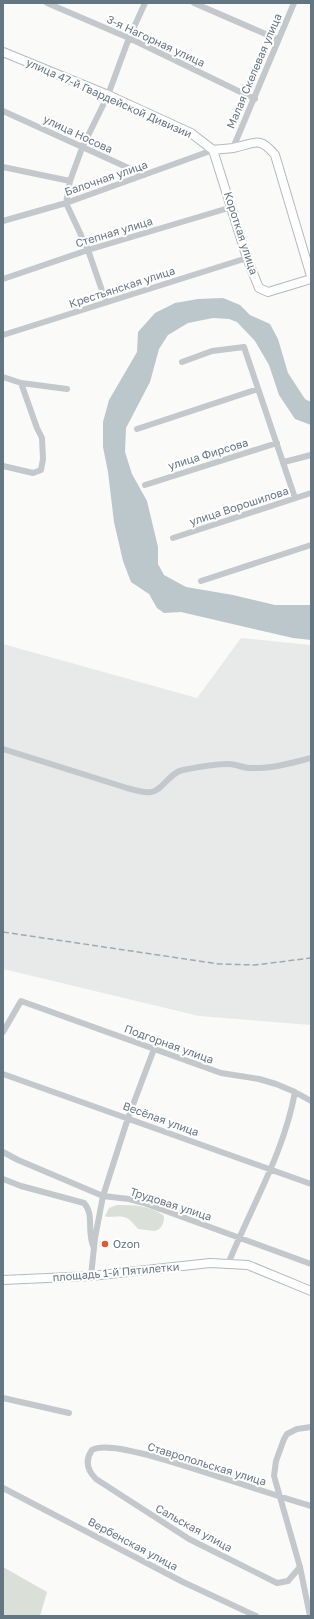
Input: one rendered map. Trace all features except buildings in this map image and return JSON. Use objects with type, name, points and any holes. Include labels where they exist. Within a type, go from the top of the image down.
[{"type":"main road","name":"улица 47-й Гвардейской Дивизии","points":[[3,52],[108,95],[191,133],[214,150]]},
{"type":"main road","points":[[214,150],[233,148],[255,142],[268,146],[275,155],[311,278]]},
{"type":"main road","name":"Короткая улица","points":[[214,150],[247,258],[260,288],[268,292],[311,278]]},
{"type":"main road","name":"площадь 1-й Пятилетки","points":[[3,1280],[91,1276],[210,1263],[248,1265],[311,1292]]},
{"type":"street","name":"3-я Нагорная улица","points":[[47,3],[129,38],[255,99]]},
{"type":"street","points":[[106,302],[88,250],[66,203],[70,181],[82,148],[108,95],[129,38],[145,3]]},
{"type":"street","points":[[194,3],[277,40]]},
{"type":"street","name":"Малая Скелевая улица","points":[[233,148],[247,113],[255,99],[277,40],[294,3]]},
{"type":"street","name":"улица Носова","points":[[3,111],[144,176]]},
{"type":"street","name":"Балочная улица","points":[[3,221],[66,203],[214,150]]},
{"type":"street","points":[[3,167],[70,181]]},
{"type":"street","name":"Степная улица","points":[[3,279],[88,250],[232,207]]},
{"type":"street","name":"Крестьянская улица","points":[[3,336],[247,258]]},
{"type":"street","points":[[182,362],[212,351],[244,347],[295,498]]},
{"type":"street","points":[[3,377],[21,383],[67,389]]},
{"type":"street","points":[[3,466],[32,473],[41,470],[43,459],[42,438],[36,428],[21,383]]},
{"type":"street","points":[[138,429],[258,389]]},
{"type":"street","name":"улица Фирсова","points":[[146,485],[277,443]]},
{"type":"street","points":[[284,462],[311,455]]},
{"type":"street","name":"улица Ворошилова","points":[[173,538],[311,493]]},
{"type":"street","points":[[201,581],[311,545]]},
{"type":"street","points":[[3,749],[142,792],[152,792],[157,790],[170,777],[181,770],[231,764],[249,768],[263,768],[311,758]]},
{"type":"street","name":"Подгорная улица","points":[[3,1032],[21,1001],[221,1073],[259,1079],[295,1092],[311,1101]]},
{"type":"street","points":[[91,1276],[103,1196],[128,1118],[154,1049]]},
{"type":"street","name":"Весёлая улица","points":[[3,1074],[311,1184]]},
{"type":"street","points":[[228,1264],[271,1169],[292,1110],[295,1092]]},
{"type":"street","name":"Трудовая улица","points":[[3,1152],[18,1160],[103,1196],[144,1203],[311,1264]]},
{"type":"street","points":[[3,1179],[84,1203],[90,1212],[90,1240],[94,1249]]},
{"type":"street","points":[[3,1398],[69,1413]]},
{"type":"street","points":[[310,1616],[300,1567],[275,1484],[274,1469],[284,1439],[291,1431],[311,1427]]},
{"type":"street","name":"Ставропольская улица","points":[[88,1463],[89,1455],[95,1448],[111,1448],[148,1455],[311,1506]]},
{"type":"street","name":"Сальская улица","points":[[88,1463],[88,1467],[96,1479],[144,1511],[189,1539],[276,1583],[288,1581],[300,1567]]},
{"type":"street","name":"Вербенская улица","points":[[3,1488],[183,1582],[256,1616]]},
{"type":"shaded area","points":[[223,298],[240,305],[250,315],[270,324],[278,339],[288,373],[305,399],[311,402],[311,425],[295,419],[279,395],[269,365],[255,341],[237,322],[229,319],[213,318],[188,323],[168,335],[159,349],[150,382],[126,428],[125,452],[132,474],[147,501],[158,547],[158,564],[164,575],[186,587],[233,595],[275,605],[311,605],[311,640],[293,638],[181,612],[164,613],[157,608],[149,594],[131,582],[123,561],[114,522],[108,472],[103,447],[103,422],[109,400],[137,352],[138,332],[155,313],[175,303],[198,299]]},
{"type":"shaded area","points":[[241,638],[311,645],[311,1025],[199,1016],[3,969],[3,644],[197,698]]},
{"type":"shaded area","points":[[117,1205],[136,1206],[159,1212],[164,1216],[164,1221],[159,1229],[155,1231],[138,1229],[125,1217],[105,1216],[109,1208]]},
{"type":"shaded area","points":[[3,1567],[47,1592],[40,1616],[3,1616]]},
{"type":"railway","points":[[3,932],[219,964],[255,965],[311,958]]},
{"type":"place","name":"Ozon","points":[[105,1244]]}]
